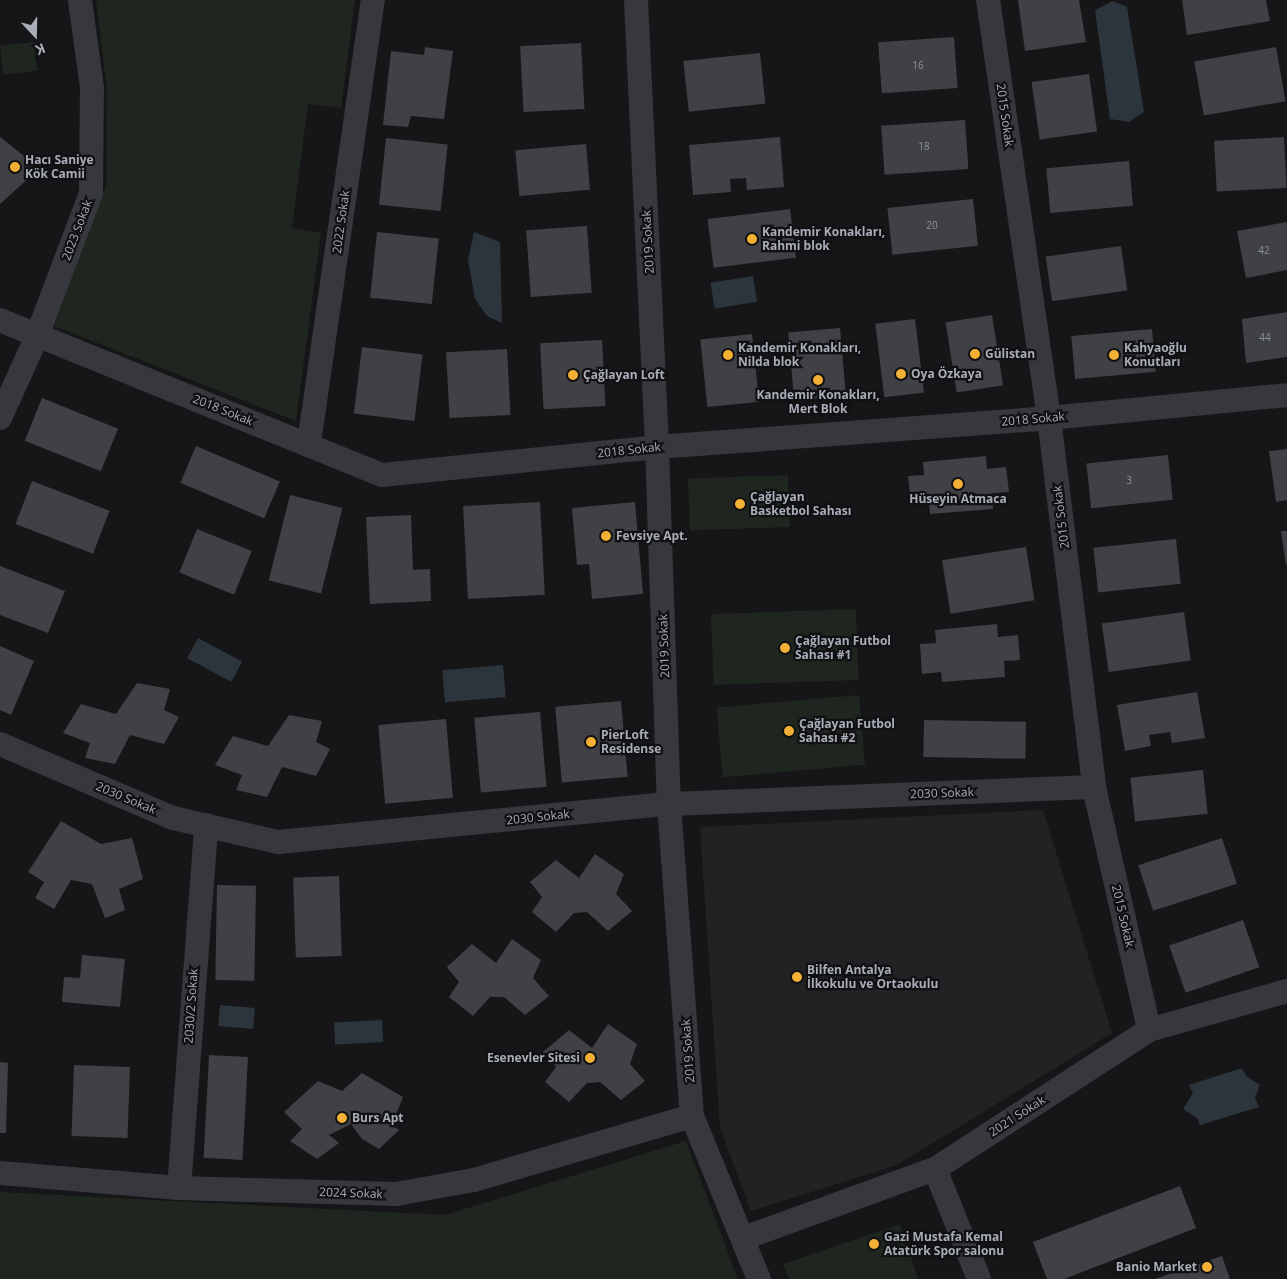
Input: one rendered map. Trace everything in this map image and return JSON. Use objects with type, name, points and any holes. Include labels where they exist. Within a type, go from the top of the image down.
[{"type":"street","name":"2023 Sokak","points":[[0,418],[37,336],[91,193],[92,88],[80,0]]},
{"type":"street","name":"2022 Sokak","points":[[308,443],[373,0]]},
{"type":"street","name":"2019 Sokak","points":[[636,0],[657,447],[669,804],[692,1116],[744,1238],[759,1279]]},
{"type":"street","name":"2015 Sokak","points":[[988,0],[1049,418],[1094,787],[1149,1030]]},
{"type":"street","name":"2018 Sokak","points":[[0,320],[308,443],[382,476],[657,447],[1049,418],[1287,395]]},
{"type":"street","name":"2030 Sokak","points":[[0,744],[173,818],[278,842],[669,804],[1094,787]]},
{"type":"street","name":"2030/2 Sokak","points":[[179,1188],[206,825]]},
{"type":"street","name":"2021 Sokak","points":[[744,1238],[935,1169],[1149,1030],[1287,991]]},
{"type":"street","name":"2024 Sokak","points":[[0,1173],[179,1188],[396,1194],[474,1180],[692,1116]]},
{"type":"street","points":[[935,1169],[979,1279]]},
{"type":"shaded area","points":[[96,0],[355,0],[341,108],[308,104],[292,228],[321,233],[296,421],[54,326],[106,186],[107,91]]},
{"type":"shaded area","points":[[1113,1],[1127,7],[1144,112],[1129,122],[1110,119],[1095,10]]},
{"type":"shaded area","points":[[34,42],[37,71],[3,74],[0,46]]},
{"type":"shaded area","points":[[474,232],[500,242],[502,323],[487,316],[475,299],[468,260]]},
{"type":"shaded area","points":[[753,276],[757,302],[715,308],[711,283]]},
{"type":"shaded area","name":"Çağlayan Basketbol Sahası","points":[[788,475],[790,527],[690,530],[688,478]]},
{"type":"shaded area","name":"Çağlayan Futbol Sahası #1","points":[[856,609],[858,680],[714,685],[711,614]]},
{"type":"shaded area","points":[[198,638],[242,661],[231,682],[187,658]]},
{"type":"shaded area","points":[[503,665],[506,697],[445,702],[442,670]]},
{"type":"shaded area","name":"Çağlayan Futbol Sahası #2","points":[[859,695],[865,765],[723,777],[717,707]]},
{"type":"shaded area","points":[[1043,810],[1112,1033],[897,1165],[751,1211],[720,1128],[700,827]]},
{"type":"shaded area","points":[[220,1005],[255,1008],[253,1029],[218,1026]]},
{"type":"shaded area","points":[[382,1020],[383,1042],[335,1044],[334,1023]]},
{"type":"shaded area","points":[[1242,1068],[1246,1076],[1260,1085],[1255,1098],[1259,1107],[1200,1125],[1197,1118],[1183,1109],[1193,1093],[1189,1085]]},
{"type":"shaded area","points":[[686,1141],[738,1279],[0,1279],[0,1192],[445,1215]]},
{"type":"shaded area","name":"Gazi Mustafa Kemal Atatürk Spor salonu","points":[[900,1224],[918,1279],[789,1279],[783,1264]]},
{"type":"building","points":[[1018,0],[1079,0],[1086,42],[1025,51]]},
{"type":"building","points":[[1182,0],[1266,0],[1270,21],[1187,35]]},
{"type":"building","points":[[954,37],[958,88],[882,93],[878,42]]},
{"type":"building","points":[[581,43],[584,109],[524,112],[520,46]]},
{"type":"building","points":[[425,47],[453,51],[444,119],[411,116],[408,127],[383,125],[391,51],[424,55]]},
{"type":"building","points":[[1276,47],[1286,101],[1204,116],[1194,61]]},
{"type":"building","points":[[760,53],[765,104],[689,112],[683,61]]},
{"type":"building","points":[[1089,74],[1097,131],[1040,140],[1032,82]]},
{"type":"building","points":[[965,120],[968,169],[885,175],[881,126]]},
{"type":"building","name":"Hacı Saniye Kök Camii","points":[[0,137],[28,159],[31,176],[0,204]]},
{"type":"building","points":[[780,137],[784,187],[747,190],[746,178],[730,179],[731,192],[693,195],[689,145]]},
{"type":"building","points":[[1284,137],[1287,188],[1217,192],[1214,141]]},
{"type":"building","points":[[386,138],[448,144],[441,211],[379,205]]},
{"type":"building","points":[[586,144],[590,190],[519,196],[515,150]]},
{"type":"building","points":[[1129,161],[1133,206],[1050,213],[1046,168]]},
{"type":"building","points":[[973,199],[978,246],[892,255],[887,208]]},
{"type":"building","name":"Kandemir Konakları, Rahmi blok","points":[[790,209],[796,258],[714,268],[708,219]]},
{"type":"building","points":[[1287,222],[1287,270],[1246,278],[1237,231]]},
{"type":"building","points":[[587,226],[592,293],[531,297],[526,230]]},
{"type":"building","points":[[377,232],[439,238],[432,304],[370,298]]},
{"type":"building","points":[[1121,246],[1127,291],[1052,301],[1046,257]]},
{"type":"building","points":[[1287,312],[1287,357],[1246,363],[1242,319]]},
{"type":"building","name":"Gülistan","points":[[992,315],[1003,385],[957,392],[946,322]]},
{"type":"building","name":"Oya Özkaya","points":[[915,319],[924,392],[884,397],[875,324]]},
{"type":"building","name":"Kandemir Konakları, Mert Blok","points":[[840,328],[846,396],[794,400],[788,333]]},
{"type":"building","name":"Kahyaoğlu Konutları","points":[[1152,329],[1156,372],[1075,379],[1071,336]]},
{"type":"building","name":"Kandemir Konakları, Nilda blok","points":[[752,334],[759,402],[707,407],[700,339]]},
{"type":"building","name":"Çağlayan Loft","points":[[602,340],[605,406],[544,409],[540,343]]},
{"type":"building","points":[[362,347],[423,354],[414,421],[354,414]]},
{"type":"building","points":[[507,349],[510,415],[450,418],[446,352]]},
{"type":"building","points":[[42,398],[118,429],[101,471],[25,441]]},
{"type":"building","points":[[196,446],[280,482],[264,518],[180,483]]},
{"type":"building","points":[[1287,449],[1287,500],[1276,502],[1269,451]]},
{"type":"building","points":[[1168,455],[1173,500],[1091,508],[1086,464]]},
{"type":"building","name":"Hüseyin Atmaca","points":[[986,456],[987,469],[1006,467],[1009,492],[992,493],[993,509],[930,514],[929,504],[911,505],[908,476],[924,475],[923,462]]},
{"type":"building","points":[[32,481],[109,511],[93,554],[16,524]]},
{"type":"building","points":[[290,495],[342,508],[321,593],[269,580]]},
{"type":"building","points":[[540,502],[545,595],[468,599],[463,506]]},
{"type":"building","name":"Fevsiye Apt.","points":[[635,502],[643,594],[592,599],[589,564],[577,565],[572,508]]},
{"type":"building","points":[[411,515],[413,570],[430,569],[431,601],[370,604],[366,517]]},
{"type":"building","points":[[197,529],[252,551],[234,595],[179,573]]},
{"type":"building","points":[[1281,531],[1287,531],[1287,565],[1286,565]]},
{"type":"building","points":[[1176,539],[1181,584],[1098,592],[1093,548]]},
{"type":"building","points":[[1026,547],[1034,600],[950,614],[942,560]]},
{"type":"building","points":[[0,566],[65,591],[48,633],[0,615]]},
{"type":"building","points":[[1184,612],[1191,661],[1109,672],[1102,624]]},
{"type":"building","points":[[997,624],[998,637],[1018,635],[1020,660],[1004,661],[1005,677],[942,682],[941,672],[922,674],[920,644],[936,643],[935,630]]},
{"type":"building","points":[[0,646],[34,661],[11,715],[0,710]]},
{"type":"building","points":[[137,683],[170,689],[164,710],[179,717],[164,744],[130,735],[115,764],[85,758],[90,743],[63,733],[81,704],[116,714]]},
{"type":"building","points":[[1197,692],[1205,738],[1172,743],[1170,732],[1149,735],[1151,746],[1125,751],[1117,705]]},
{"type":"building","name":"PierLoft Residense","points":[[621,701],[628,777],[562,782],[555,707]]},
{"type":"building","points":[[540,712],[547,787],[481,792],[474,718]]},
{"type":"building","points":[[289,715],[322,721],[316,742],[330,749],[316,776],[282,767],[267,797],[236,790],[242,775],[215,765],[233,736],[268,746]]},
{"type":"building","points":[[446,719],[453,798],[385,804],[378,725]]},
{"type":"building","points":[[924,720],[1026,722],[1025,759],[923,757]]},
{"type":"building","points":[[1203,770],[1208,814],[1135,821],[1130,778]]},
{"type":"building","points":[[61,821],[101,844],[132,838],[143,879],[119,889],[125,910],[105,918],[92,884],[71,880],[54,909],[35,898],[44,882],[28,872]]},
{"type":"building","points":[[1222,838],[1237,884],[1153,911],[1138,865]]},
{"type":"building","points":[[595,854],[624,874],[616,894],[632,911],[608,931],[587,912],[574,913],[556,932],[532,912],[542,897],[530,882],[556,860],[579,878]]},
{"type":"building","points":[[339,876],[342,956],[296,958],[293,878]]},
{"type":"building","points":[[217,885],[256,886],[254,981],[215,980]]},
{"type":"building","points":[[1243,920],[1259,967],[1186,993],[1169,945]]},
{"type":"building","points":[[512,939],[541,960],[533,978],[549,996],[525,1015],[504,997],[490,997],[473,1016],[449,997],[459,982],[447,967],[472,944],[496,963]]},
{"type":"building","points":[[82,955],[125,959],[120,1007],[62,1002],[64,977],[80,978]]},
{"type":"building","name":"Esenevler Sitesi","points":[[608,1024],[637,1044],[630,1064],[645,1081],[621,1100],[600,1082],[587,1083],[569,1102],[545,1082],[556,1067],[543,1052],[569,1030],[592,1048]]},
{"type":"building","points":[[209,1055],[248,1057],[243,1160],[204,1158]]},
{"type":"building","points":[[0,1062],[8,1063],[6,1133],[0,1133]]},
{"type":"building","points":[[74,1065],[130,1067],[127,1138],[72,1136]]},
{"type":"building","name":"Burs Apt","points":[[362,1073],[403,1097],[392,1125],[399,1130],[379,1149],[362,1139],[351,1124],[329,1135],[339,1143],[317,1159],[290,1141],[302,1129],[284,1112],[318,1081],[342,1091]]},
{"type":"building","points":[[1180,1186],[1196,1228],[1064,1279],[1047,1279],[1033,1242]]},
{"type":"building","name":"Banio Market","points":[[1222,1256],[1230,1279],[1155,1279]]},
{"type":"place","name":"Hacı Saniye Kök Camii","points":[[15,167]]},
{"type":"place","name":"Kandemir Konakları, Rahmi blok","points":[[752,239]]},
{"type":"place","name":"Gülistan","points":[[975,354]]},
{"type":"place","name":"Kandemir Konakları, Nilda blok","points":[[728,355]]},
{"type":"place","name":"Kahyaoğlu Konutları","points":[[1114,355]]},
{"type":"place","name":"Oya Özkaya","points":[[901,374]]},
{"type":"place","name":"Çağlayan Loft","points":[[573,375]]},
{"type":"place","name":"Kandemir Konakları, Mert Blok","points":[[818,380]]},
{"type":"place","name":"Hüseyin Atmaca","points":[[958,484]]},
{"type":"place","name":"Çağlayan Basketbol Sahası","points":[[740,504]]},
{"type":"place","name":"Fevsiye Apt.","points":[[606,536]]},
{"type":"place","name":"Çağlayan Futbol Sahası #1","points":[[785,648]]},
{"type":"place","name":"Çağlayan Futbol Sahası #2","points":[[789,731]]},
{"type":"place","name":"PierLoft Residense","points":[[591,742]]},
{"type":"place","name":"Bilfen Antalya İlkokulu ve Ortaokulu","points":[[797,977]]},
{"type":"place","name":"Esenevler Sitesi","points":[[590,1058]]},
{"type":"place","name":"Burs Apt","points":[[342,1118]]},
{"type":"place","name":"Gazi Mustafa Kemal Atatürk Spor salonu","points":[[874,1244]]},
{"type":"place","name":"Banio Market","points":[[1207,1267]]}]
